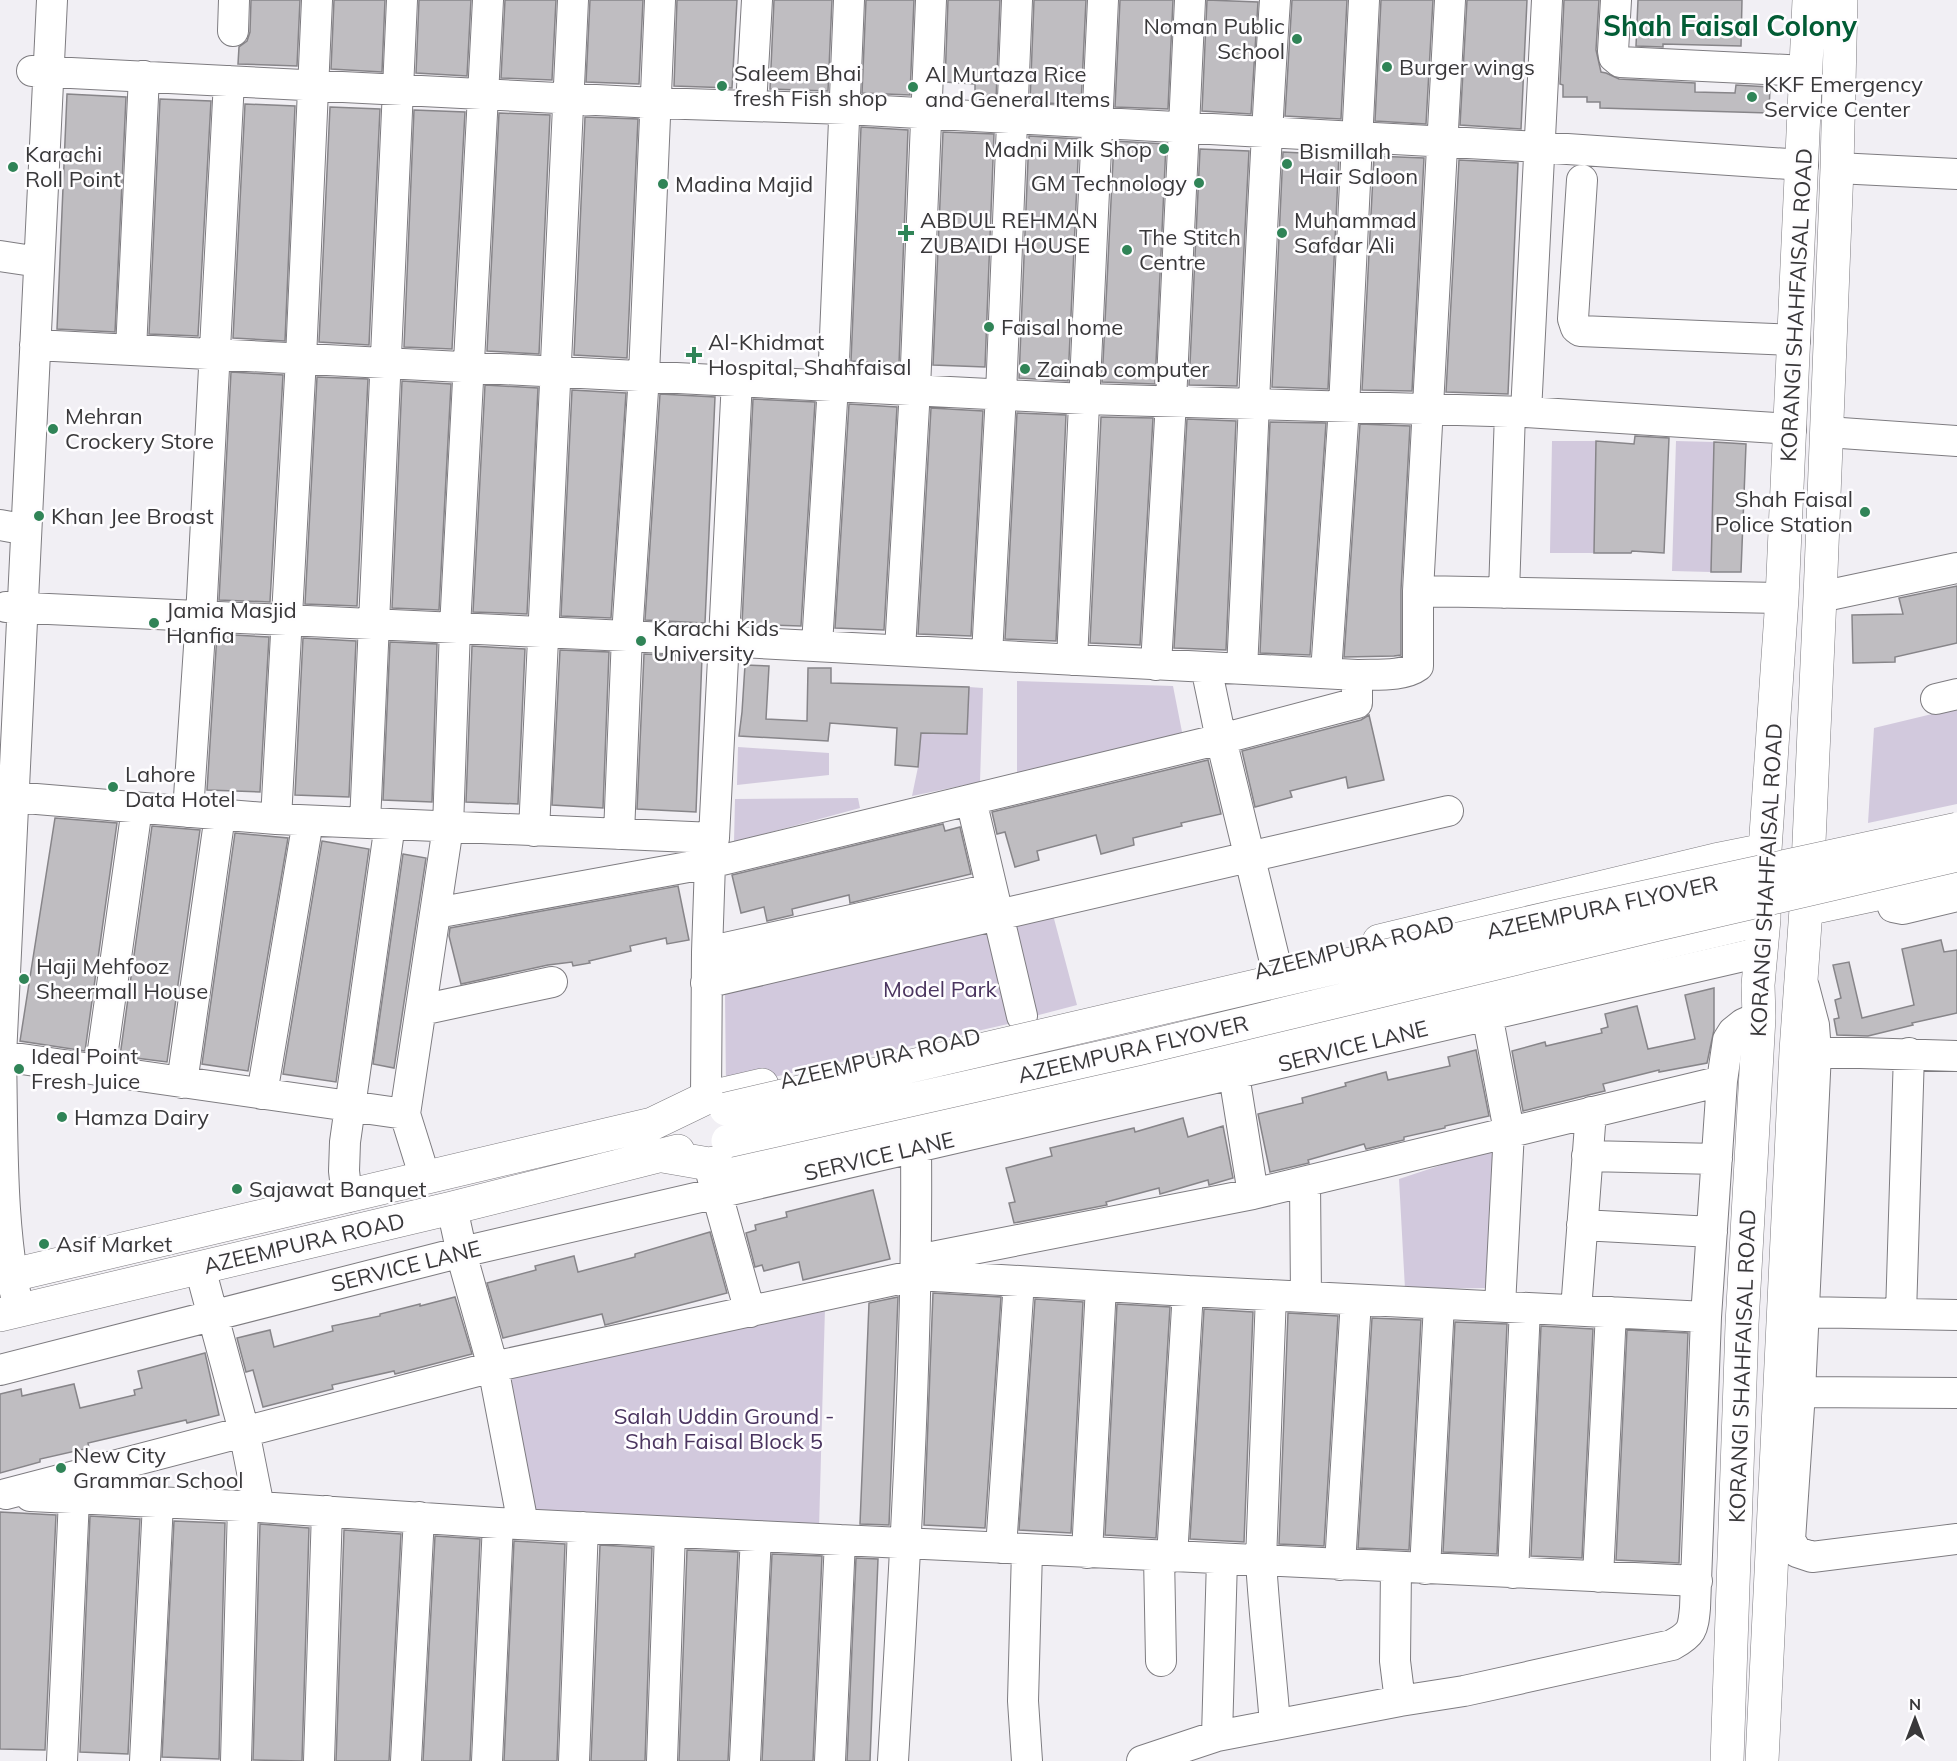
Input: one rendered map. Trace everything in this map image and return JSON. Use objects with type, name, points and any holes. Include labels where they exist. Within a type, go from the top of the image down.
[{"type":"main road","name":"KORANGI SHAHFAISAL ROAD","points":[[1727,1760],[1742,1324],[1761,952],[1750,923],[1765,850],[1782,598],[1809,0]]},
{"type":"main road","name":"KORANGI SHAHFAISAL ROAD","points":[[1762,1760],[1806,1052],[1802,978],[1827,432],[1841,0]]},
{"type":"main road","points":[[1808,845],[1863,838],[1957,817]]},
{"type":"main road","name":"AZEEMPURA FLYOVER","points":[[654,1139],[716,1103],[1957,829]]},
{"type":"main road","points":[[1863,838],[1877,893]]},
{"type":"main road","name":"AZEEMPURA ROAD","points":[[716,1103],[1276,966],[1765,850]]},
{"type":"main road","name":"AZEEMPURA FLYOVER","points":[[654,1139],[718,1166],[1138,1049],[1957,855]]},
{"type":"main road","points":[[718,1166],[913,1136],[1483,1001],[1750,923],[1715,861]]},
{"type":"main road","points":[[1806,909],[1957,877]]},
{"type":"main road","name":"AZEEMPURA ROAD","points":[[5,1277],[425,1178],[654,1139]]},
{"type":"main road","name":"AZEEMPURA ROAD","points":[[10,1313],[453,1208],[654,1139]]},
{"type":"street","points":[[10,1313],[5,1277],[1,1056],[6,797],[14,608],[35,345],[41,71],[36,0]]},
{"type":"street","points":[[0,724],[14,608],[5,526],[13,258],[52,0]]},
{"type":"street","points":[[233,31],[234,0]]},
{"type":"street","points":[[276,819],[301,358],[317,0]]},
{"type":"street","points":[[347,1197],[344,1171],[345,1142],[351,1107],[378,824],[374,625],[402,0]]},
{"type":"street","points":[[425,1178],[405,1114],[448,827],[455,628],[488,0]]},
{"type":"street","points":[[534,831],[573,0]]},
{"type":"street","points":[[619,834],[627,636],[644,375],[660,0]]},
{"type":"street","points":[[751,106],[757,0]]},
{"type":"street","points":[[817,645],[833,385],[849,0]]},
{"type":"street","points":[[900,650],[915,389],[931,0]]},
{"type":"street","points":[[987,655],[1001,394],[1017,0]]},
{"type":"street","points":[[1072,660],[1103,0]]},
{"type":"street","points":[[1156,665],[1190,0]]},
{"type":"street","points":[[1242,669],[1256,404],[1266,132],[1275,0]]},
{"type":"street","points":[[1326,673],[1344,407],[1364,0]]},
{"type":"street","points":[[14,608],[817,645],[1357,675],[1412,670],[1418,666],[1418,591],[1450,0]]},
{"type":"street","points":[[1504,593],[1538,147],[1546,0]]},
{"type":"street","points":[[1616,0],[1613,51],[1614,57],[1620,62],[1807,71]]},
{"type":"street","points":[[41,71],[569,99],[846,109],[1538,147],[1803,165]]},
{"type":"street","points":[[131,350],[144,76]]},
{"type":"street","points":[[188,812],[201,617],[229,81]]},
{"type":"street","points":[[1837,168],[1957,174]]},
{"type":"street","points":[[1582,180],[1573,319],[1575,328],[1580,332],[1795,340]]},
{"type":"street","points":[[35,345],[1085,399],[1518,412],[1791,429]]},
{"type":"street","points":[[716,1103],[706,983],[737,380]]},
{"type":"street","points":[[1827,432],[1957,441]]},
{"type":"street","points":[[1820,597],[1957,568]]},
{"type":"street","points":[[1418,591],[1782,598]]},
{"type":"street","points":[[1206,668],[1276,966]]},
{"type":"street","points":[[435,913],[712,851],[971,800],[1221,739],[1357,703],[1357,675]]},
{"type":"street","points":[[6,797],[276,819],[619,834],[712,851]]},
{"type":"street","points":[[971,800],[1022,1016]]},
{"type":"street","points":[[100,1071],[136,808]]},
{"type":"street","points":[[707,952],[1250,858],[1449,810]]},
{"type":"street","points":[[182,1083],[220,815]]},
{"type":"street","points":[[262,1094],[308,820]]},
{"type":"street","points":[[1877,893],[1893,907],[1903,909],[1957,896]]},
{"type":"street","points":[[706,983],[994,901]]},
{"type":"street","points":[[1513,1573],[1509,1131],[1483,1001],[1761,952]]},
{"type":"street","points":[[421,1010],[552,982]]},
{"type":"street","points":[[1142,1761],[1217,1736],[1464,1691],[1672,1645],[1687,1637],[1694,1627],[1706,1317],[1722,1081],[1728,1040],[1733,1032],[1743,1024],[1759,1017]]},
{"type":"street","points":[[1901,1314],[1939,1053],[1806,1052],[1803,1312],[1790,1540],[1797,1552],[1812,1557],[1957,1539]]},
{"type":"street","points":[[1,1056],[405,1114]]},
{"type":"street","points":[[1230,1061],[1253,1194]]},
{"type":"street","points":[[3,1495],[493,1367],[750,1312],[917,1268],[1305,1182],[1722,1081]]},
{"type":"street","points":[[1575,1310],[1591,1112]]},
{"type":"street","points":[[893,1761],[906,1544],[917,1268],[913,1136]]},
{"type":"street","points":[[1587,1156],[1717,1159]]},
{"type":"street","points":[[718,1166],[750,1312]]},
{"type":"street","name":"SERVICE LANE","points":[[0,1370],[462,1252],[718,1166]]},
{"type":"street","points":[[1305,1182],[1306,1297]]},
{"type":"street","points":[[453,1208],[462,1252],[493,1367],[511,1524],[487,1761]]},
{"type":"street","points":[[1582,1225],[1712,1232]]},
{"type":"street","points":[[200,1268],[244,1431],[251,1507],[236,1761]]},
{"type":"street","points":[[917,1268],[1019,1281],[1706,1317]]},
{"type":"street","points":[[1019,1281],[1014,1549],[1027,1761]]},
{"type":"street","points":[[1087,1552],[1101,1286]]},
{"type":"street","points":[[1161,1661],[1165,1556],[1188,1291]]},
{"type":"street","points":[[1272,1295],[1261,1560],[1275,1725]]},
{"type":"street","points":[[1340,1565],[1356,1300]]},
{"type":"street","points":[[1400,1701],[1395,1661],[1410,1568],[1439,1304]]},
{"type":"street","points":[[1598,1577],[1611,1312]]},
{"type":"street","points":[[1803,1312],[1957,1315]]},
{"type":"street","points":[[1800,1392],[1957,1393]]},
{"type":"street","points":[[3,1495],[327,1511],[511,1524],[1696,1581]]},
{"type":"street","points":[[62,1761],[74,1499]]},
{"type":"street","points":[[145,1761],[158,1503]]},
{"type":"street","points":[[319,1761],[327,1511]]},
{"type":"street","points":[[406,1761],[419,1517]]},
{"type":"street","points":[[574,1761],[583,1527]]},
{"type":"street","points":[[662,1761],[670,1532]]},
{"type":"street","points":[[745,1761],[756,1536]]},
{"type":"street","points":[[830,1761],[840,1540]]},
{"type":"street","points":[[1217,1736],[1222,1559]]},
{"type":"green space","points":[[1552,441],[1596,441],[1594,553],[1550,553]]},
{"type":"green space","points":[[1676,441],[1714,442],[1711,572],[1672,571]]},
{"type":"green space","points":[[1017,681],[1173,686],[1183,737],[1017,775]]},
{"type":"green space","points":[[969,687],[983,688],[980,782],[912,796],[918,767],[922,722],[935,733],[967,734]]},
{"type":"green space","points":[[1957,708],[1957,804],[1868,823],[1874,728]]},
{"type":"green space","points":[[738,747],[829,753],[829,775],[737,785]]},
{"type":"green space","points":[[858,798],[860,808],[734,842],[735,799]]},
{"type":"green space","points":[[1053,915],[1077,1005],[1035,1016],[1011,926]]},
{"type":"green space","name":"Model Park","points":[[986,927],[1008,1024],[726,1088],[725,991]]},
{"type":"green space","points":[[1505,1144],[1491,1288],[1405,1289],[1399,1179]]},
{"type":"green space","name":"Salah Uddin Ground - Shah Faisal Block 5","points":[[825,1307],[819,1529],[521,1517],[508,1378]]},
{"type":"building","points":[[251,0],[300,0],[297,66],[238,64],[239,47],[247,41],[250,32]]},
{"type":"building","points":[[334,0],[385,0],[382,72],[331,69]]},
{"type":"building","points":[[419,0],[471,0],[467,76],[416,73]]},
{"type":"building","points":[[505,0],[556,0],[552,80],[501,78]]},
{"type":"building","points":[[590,0],[643,0],[639,84],[586,82]]},
{"type":"building","points":[[677,0],[737,0],[732,88],[674,86]]},
{"type":"building","points":[[774,0],[832,0],[828,91],[770,89]]},
{"type":"building","points":[[866,0],[914,0],[910,95],[862,93]]},
{"type":"building","points":[[948,0],[1000,0],[996,100],[975,99],[975,84],[945,82]]},
{"type":"building","points":[[1034,0],[1086,0],[1081,105],[1030,102]]},
{"type":"building","points":[[1120,0],[1173,0],[1168,109],[1115,107]]},
{"type":"building","points":[[1207,0],[1258,2],[1251,114],[1202,111]]},
{"type":"building","points":[[1292,0],[1347,0],[1341,119],[1285,116]]},
{"type":"building","points":[[1381,0],[1433,0],[1426,124],[1375,121]]},
{"type":"building","points":[[1467,0],[1527,0],[1521,129],[1460,125]]},
{"type":"building","points":[[1564,0],[1599,0],[1596,50],[1601,72],[1619,79],[1695,83],[1695,92],[1735,93],[1736,85],[1770,87],[1769,113],[1600,108],[1600,102],[1587,102],[1587,97],[1563,97],[1563,85],[1560,84]]},
{"type":"building","points":[[1638,0],[1742,0],[1741,46],[1663,44],[1663,47],[1636,46]]},
{"type":"building","points":[[67,94],[126,97],[115,332],[57,329]]},
{"type":"building","points":[[160,99],[211,101],[198,336],[149,334]]},
{"type":"building","points":[[245,104],[295,106],[285,341],[233,338]]},
{"type":"building","points":[[330,107],[380,109],[369,345],[319,342]]},
{"type":"building","points":[[414,110],[465,112],[452,349],[404,347]]},
{"type":"building","points":[[499,113],[550,115],[539,354],[487,351]]},
{"type":"building","points":[[585,117],[638,119],[627,358],[574,355]]},
{"type":"building","points":[[861,127],[908,130],[899,364],[851,361]]},
{"type":"building","points":[[943,132],[994,134],[985,367],[933,365]]},
{"type":"building","points":[[1029,136],[1079,139],[1068,381],[1019,378]]},
{"type":"building","points":[[1114,141],[1166,144],[1155,384],[1102,382]]},
{"type":"building","points":[[1200,149],[1249,151],[1237,386],[1189,385]]},
{"type":"building","points":[[1283,152],[1339,155],[1328,389],[1272,387]]},
{"type":"building","points":[[1374,156],[1424,158],[1412,391],[1362,390]]},
{"type":"building","points":[[1459,160],[1518,163],[1508,394],[1446,392]]},
{"type":"building","points":[[231,372],[283,375],[270,602],[219,600]]},
{"type":"building","points":[[317,377],[368,379],[357,606],[305,604]]},
{"type":"building","points":[[402,381],[451,384],[439,610],[392,608]]},
{"type":"building","points":[[485,385],[538,388],[527,614],[473,612]]},
{"type":"building","points":[[572,390],[626,393],[611,618],[561,616]]},
{"type":"building","points":[[660,394],[715,397],[705,623],[645,620]]},
{"type":"building","points":[[753,399],[815,402],[801,626],[742,624]]},
{"type":"building","points":[[849,404],[897,407],[884,630],[835,628]]},
{"type":"building","points":[[931,408],[983,411],[971,636],[918,634]]},
{"type":"building","points":[[1017,413],[1066,415],[1056,641],[1005,639]]},
{"type":"building","points":[[1101,417],[1153,418],[1140,645],[1090,643]]},
{"type":"building","points":[[1187,419],[1236,421],[1226,650],[1174,648]]},
{"type":"building","points":[[1270,422],[1326,423],[1310,655],[1260,653]]},
{"type":"building","points":[[1360,424],[1410,426],[1401,590],[1401,655],[1344,657]]},
{"type":"building","points":[[1635,436],[1669,438],[1664,553],[1632,551],[1631,553],[1594,553],[1596,441],[1634,444]]},
{"type":"building","points":[[1714,442],[1746,444],[1741,572],[1711,572]]},
{"type":"building","points":[[1957,586],[1957,643],[1895,657],[1895,662],[1853,663],[1852,615],[1903,614],[1899,598]]},
{"type":"building","points":[[217,634],[269,637],[260,792],[207,790]]},
{"type":"building","points":[[303,638],[356,641],[349,797],[295,795]]},
{"type":"building","points":[[390,642],[437,644],[432,802],[383,800]]},
{"type":"building","points":[[472,646],[525,649],[518,804],[466,802]]},
{"type":"building","points":[[560,650],[609,652],[603,808],[552,805]]},
{"type":"building","points":[[644,654],[702,657],[696,812],[637,809]]},
{"type":"building","points":[[745,665],[769,666],[766,719],[807,721],[808,668],[831,668],[831,683],[969,687],[967,734],[921,733],[918,767],[895,765],[897,728],[830,723],[828,741],[739,736]]},
{"type":"building","points":[[1369,715],[1384,780],[1348,788],[1346,777],[1290,791],[1292,797],[1255,807],[1242,751],[1361,720]]},
{"type":"building","points":[[1208,760],[1221,814],[1181,823],[1182,826],[1133,838],[1134,845],[1101,854],[1096,835],[1037,851],[1039,860],[1015,867],[1005,832],[997,834],[992,812]]},
{"type":"building","points":[[55,818],[117,823],[85,1051],[20,1041]]},
{"type":"building","points":[[943,824],[945,831],[960,827],[971,874],[850,903],[849,895],[792,909],[793,915],[767,921],[764,907],[741,913],[732,875]]},
{"type":"building","points":[[152,826],[200,830],[167,1062],[120,1056]]},
{"type":"building","points":[[235,833],[288,838],[248,1071],[202,1064]]},
{"type":"building","points":[[322,841],[369,849],[336,1082],[283,1074]]},
{"type":"building","points":[[403,854],[426,858],[394,1068],[373,1064]]},
{"type":"building","points":[[678,886],[689,940],[667,944],[666,938],[630,946],[631,951],[589,961],[590,963],[573,966],[572,962],[548,965],[461,984],[449,936],[450,928]]},
{"type":"building","points":[[1941,940],[1944,952],[1957,950],[1957,1013],[1868,1036],[1837,1035],[1834,1019],[1839,1018],[1835,1000],[1841,998],[1833,965],[1849,962],[1862,1018],[1914,1005],[1902,949]]},
{"type":"building","points":[[1714,988],[1714,1030],[1707,1063],[1659,1072],[1659,1070],[1603,1084],[1605,1091],[1523,1111],[1512,1051],[1545,1042],[1546,1046],[1602,1033],[1601,1029],[1608,1027],[1605,1014],[1637,1006],[1648,1049],[1695,1039],[1685,995]]},
{"type":"building","points":[[1476,1050],[1489,1116],[1366,1149],[1364,1144],[1308,1160],[1309,1163],[1270,1172],[1258,1114],[1303,1103],[1302,1098],[1386,1072],[1388,1080],[1450,1066],[1448,1057]]},
{"type":"building","points":[[1183,1118],[1188,1137],[1223,1126],[1233,1178],[1209,1185],[1208,1180],[1160,1194],[1159,1188],[1106,1202],[1107,1205],[1014,1223],[1009,1203],[1015,1202],[1006,1168],[1052,1156],[1050,1148],[1134,1128],[1135,1132]]},
{"type":"building","points":[[873,1190],[890,1259],[803,1280],[799,1262],[764,1271],[762,1265],[755,1267],[746,1233],[756,1230],[755,1225],[787,1217],[786,1212]]},
{"type":"building","points":[[710,1232],[727,1293],[605,1325],[602,1314],[503,1338],[487,1283],[536,1270],[535,1266],[574,1256],[578,1272],[635,1257],[635,1254]]},
{"type":"building","points":[[933,1293],[1001,1297],[985,1528],[924,1525]]},
{"type":"building","points":[[455,1297],[472,1354],[395,1374],[394,1371],[332,1385],[333,1389],[263,1407],[253,1370],[246,1372],[237,1338],[270,1330],[274,1347],[333,1331],[332,1326]]},
{"type":"building","points":[[898,1297],[889,1525],[860,1524],[869,1303]]},
{"type":"building","points":[[1035,1299],[1083,1302],[1071,1533],[1019,1530]]},
{"type":"building","points":[[1117,1304],[1170,1307],[1156,1538],[1105,1535]]},
{"type":"building","points":[[1204,1309],[1253,1312],[1244,1542],[1190,1539]]},
{"type":"building","points":[[1288,1313],[1338,1316],[1324,1546],[1279,1544]]},
{"type":"building","points":[[1372,1318],[1421,1320],[1409,1550],[1358,1548]]},
{"type":"building","points":[[1455,1322],[1507,1324],[1497,1554],[1443,1552]]},
{"type":"building","points":[[1541,1326],[1593,1329],[1582,1558],[1531,1556]]},
{"type":"building","points":[[1627,1330],[1688,1333],[1679,1563],[1616,1560]]},
{"type":"building","points":[[205,1353],[219,1415],[187,1423],[186,1420],[88,1443],[89,1448],[40,1459],[40,1462],[0,1473],[0,1394],[21,1389],[22,1396],[74,1384],[80,1408],[135,1395],[134,1390],[142,1388],[138,1371]]},
{"type":"building","points":[[0,1512],[56,1515],[45,1750],[0,1749]]},
{"type":"building","points":[[90,1516],[140,1519],[128,1754],[80,1752]]},
{"type":"building","points":[[174,1521],[225,1523],[219,1759],[162,1757]]},
{"type":"building","points":[[260,1524],[309,1528],[302,1761],[253,1760]]},
{"type":"building","points":[[344,1530],[401,1534],[389,1761],[336,1761]]},
{"type":"building","points":[[435,1536],[480,1539],[470,1761],[423,1761]]},
{"type":"building","points":[[514,1541],[565,1544],[557,1761],[504,1761]]},
{"type":"building","points":[[600,1545],[652,1548],[645,1761],[591,1761]]},
{"type":"building","points":[[687,1550],[738,1552],[728,1761],[679,1761]]},
{"type":"building","points":[[772,1554],[822,1556],[813,1761],[762,1761]]},
{"type":"building","points":[[856,1558],[878,1559],[870,1761],[847,1761]]},
{"type":"place","name":"Noman Public School","points":[[1297,39]]},
{"type":"place","name":"Burger wings","points":[[1387,67]]},
{"type":"place","name":"Saleem Bhai fresh Fish shop","points":[[722,86]]},
{"type":"place","name":"Al Murtaza Rice and General Items","points":[[913,87]]},
{"type":"place","name":"KKF Emergency Service Center","points":[[1752,97]]},
{"type":"place","name":"Madni Milk Shop","points":[[1164,149]]},
{"type":"place","name":"Bismillah Hair Saloon","points":[[1287,164]]},
{"type":"place","name":"Karachi Roll Point","points":[[13,167]]},
{"type":"place","name":"GM Technology","points":[[1199,183]]},
{"type":"place","name":"Madina Majid","points":[[663,184]]},
{"type":"place","name":"ABDUL REHMAN ZUBAIDI HOUSE","points":[[906,233]]},
{"type":"place","name":"Muhammad Safdar Ali","points":[[1282,233]]},
{"type":"place","name":"The Stitch Centre","points":[[1127,250]]},
{"type":"place","name":"Faisal home","points":[[989,327]]},
{"type":"place","name":"Al-Khidmat Hospital, Shahfaisal","points":[[694,355]]},
{"type":"place","name":"Zainab computer","points":[[1025,369]]},
{"type":"place","name":"Mehran Crockery Store","points":[[53,429]]},
{"type":"place","name":"Shah Faisal Police Station","points":[[1865,512]]},
{"type":"place","name":"Khan Jee Broast","points":[[39,516]]},
{"type":"place","name":"Jamia Masjid Hanfia","points":[[154,623]]},
{"type":"place","name":"Karachi Kids University","points":[[641,641]]},
{"type":"place","name":"Lahore Data Hotel","points":[[113,787]]},
{"type":"place","name":"Haji Mehfooz Sheermall House","points":[[24,979]]},
{"type":"place","name":"Ideal Point Fresh Juice","points":[[19,1069]]},
{"type":"place","name":"Hamza Dairy","points":[[62,1117]]},
{"type":"place","name":"Sajawat Banquet","points":[[237,1189]]},
{"type":"place","name":"Asif Market","points":[[44,1244]]},
{"type":"place","name":"New City Grammar School","points":[[61,1468]]},
{"type":"district","name":"Shah Faisal Colony","points":[[1730,26]]}]
